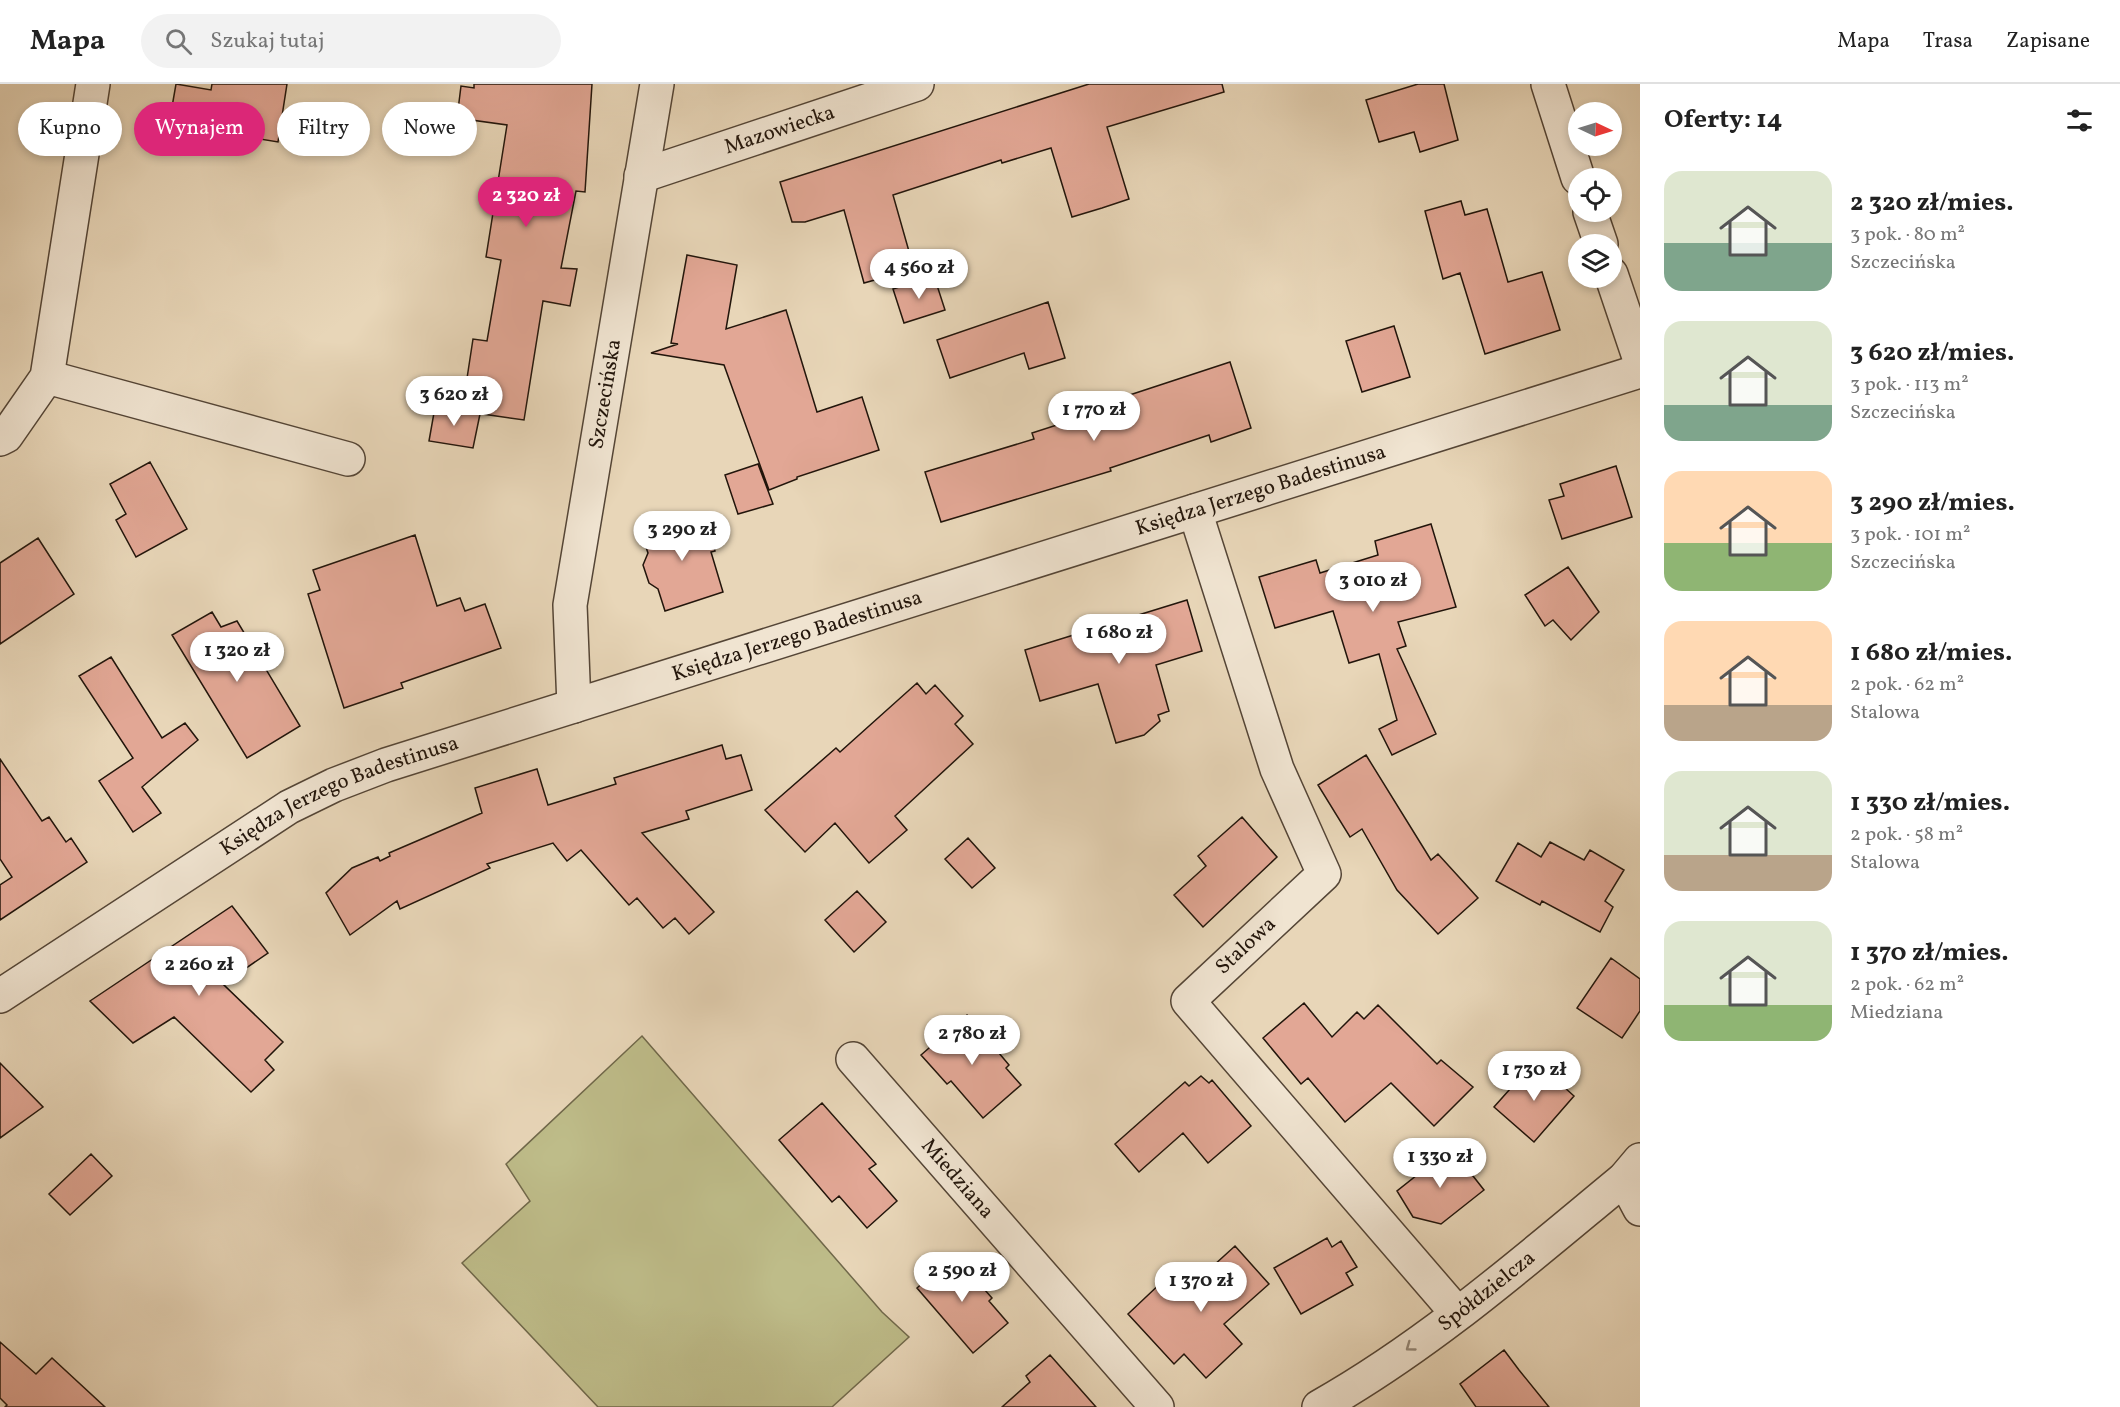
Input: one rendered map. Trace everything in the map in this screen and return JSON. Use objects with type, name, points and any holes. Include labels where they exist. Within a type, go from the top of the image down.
[{"type":"street","points":[[0,439],[6,436],[47,377],[93,84]]},
{"type":"street","name":"Szczecińska","points":[[574,706],[570,605],[657,84]]},
{"type":"street","name":"Mazowiecka","points":[[641,176],[917,84]]},
{"type":"street","points":[[1548,84],[1575,168]]},
{"type":"street","points":[[1616,288],[1640,360]]},
{"type":"street","name":"Księdza Jerzego Badestinusa","points":[[0,996],[236,840],[298,803],[334,785],[386,765],[1640,371]]},
{"type":"street","points":[[47,377],[348,459]]},
{"type":"street","name":"Stalowa","points":[[1194,511],[1277,769],[1324,874],[1188,1001],[1457,1313]]},
{"type":"street","name":"Miedziana","points":[[853,1059],[1157,1407]]},
{"type":"street","points":[[1632,1169],[1640,1209]]},
{"type":"street","name":"Spółdzielcza","points":[[1319,1407],[1393,1360],[1457,1313],[1632,1169]]},
{"type":"shaded area","points":[[642,1036],[882,1312],[909,1337],[832,1407],[598,1407],[462,1263],[530,1201],[506,1164]]},
{"type":"building","points":[[176,84],[211,90],[212,84],[287,84],[284,102],[277,102],[277,142],[265,140],[265,102],[173,102]]},
{"type":"building","points":[[474,84],[592,84],[585,192],[576,191],[561,268],[577,269],[570,306],[543,301],[524,420],[462,411],[473,339],[487,341],[501,260],[486,257],[507,125],[477,121],[477,102],[459,102],[461,86],[474,88]]},
{"type":"building","points":[[1089,84],[1222,84],[1224,92],[1107,127],[1129,199],[1102,208],[1072,217],[1051,148],[1002,163],[1001,160],[893,195],[914,269],[864,283],[844,210],[805,222],[792,222],[780,182]]},
{"type":"building","points":[[1418,84],[1444,84],[1458,140],[1420,152],[1414,132],[1379,142],[1366,100]]},
{"type":"building","points":[[1461,201],[1465,215],[1487,209],[1508,282],[1542,272],[1560,330],[1485,354],[1460,273],[1443,279],[1425,211]]},
{"type":"building","points":[[687,255],[737,265],[726,329],[786,310],[817,412],[862,397],[879,450],[797,477],[797,479],[769,490],[724,365],[651,353],[678,344],[671,343]]},
{"type":"building","points":[[934,276],[945,310],[904,323],[893,289]]},
{"type":"building","points":[[1048,302],[1065,358],[1029,369],[1024,353],[950,378],[937,340]]},
{"type":"building","points":[[1394,326],[1410,377],[1362,392],[1346,341]]},
{"type":"building","points":[[1230,362],[1251,428],[1211,442],[1209,435],[1110,468],[1111,471],[941,522],[925,472],[1034,439],[1032,433],[1060,424],[1056,408],[1087,399],[1090,408]]},
{"type":"building","points":[[435,407],[480,414],[473,448],[429,441]]},
{"type":"building","points":[[150,462],[187,529],[136,557],[116,520],[126,514],[110,484]]},
{"type":"building","points":[[758,464],[773,504],[738,514],[725,475]]},
{"type":"building","points":[[1616,466],[1632,517],[1562,539],[1549,500],[1564,496],[1560,484]]},
{"type":"building","points":[[705,514],[715,551],[711,552],[723,592],[665,611],[658,589],[649,583],[643,565],[648,553],[641,533]]},
{"type":"building","points":[[1431,524],[1456,607],[1398,622],[1406,646],[1397,649],[1436,734],[1392,755],[1379,729],[1397,720],[1379,654],[1349,663],[1333,611],[1275,628],[1259,577],[1316,560],[1320,573],[1378,555],[1375,541]]},
{"type":"building","points":[[415,535],[437,606],[460,598],[465,611],[485,604],[501,648],[401,683],[403,688],[344,708],[308,594],[320,590],[313,570]]},
{"type":"building","points":[[38,538],[74,594],[0,644],[0,563]]},
{"type":"building","points":[[1568,567],[1599,612],[1571,640],[1553,620],[1545,626],[1525,595]]},
{"type":"building","points":[[1187,600],[1202,651],[1156,665],[1169,711],[1158,715],[1160,721],[1144,735],[1116,743],[1098,684],[1040,701],[1025,650]]},
{"type":"building","points":[[212,612],[221,627],[237,621],[300,726],[247,758],[172,635]]},
{"type":"building","points":[[111,657],[162,738],[185,723],[198,740],[142,787],[161,813],[133,832],[99,781],[133,758],[79,676]]},
{"type":"building","points":[[917,683],[926,694],[935,685],[963,716],[955,724],[973,744],[895,816],[907,830],[869,863],[835,823],[805,852],[765,810],[836,748],[840,752]]},
{"type":"building","points":[[722,745],[726,759],[741,755],[752,790],[686,811],[689,819],[642,833],[714,912],[689,934],[675,918],[663,928],[637,898],[629,905],[581,850],[567,861],[553,843],[487,864],[490,868],[400,909],[397,901],[350,935],[326,893],[352,868],[378,857],[380,861],[390,856],[389,853],[482,813],[475,788],[537,769],[548,805],[616,784],[614,778]]},
{"type":"building","points":[[1366,755],[1431,860],[1438,854],[1478,898],[1438,934],[1397,890],[1362,829],[1350,837],[1318,785]]},
{"type":"building","points":[[0,759],[42,821],[49,817],[66,842],[71,838],[87,862],[0,920],[0,885],[12,877],[0,859]]},
{"type":"building","points":[[1242,817],[1277,857],[1203,927],[1174,895],[1206,866],[1198,856]]},
{"type":"building","points":[[968,838],[995,868],[972,888],[945,859]]},
{"type":"building","points":[[1550,842],[1584,860],[1590,850],[1624,870],[1605,901],[1613,907],[1600,932],[1542,901],[1540,905],[1496,881],[1518,843],[1541,857]]},
{"type":"building","points":[[857,891],[886,922],[854,952],[825,920]]},
{"type":"building","points":[[232,906],[268,953],[223,984],[283,1042],[265,1060],[274,1070],[251,1092],[174,1017],[133,1043],[90,1001]]},
{"type":"building","points":[[1611,958],[1640,979],[1640,1011],[1622,1038],[1577,1008]]},
{"type":"building","points":[[1304,1003],[1332,1037],[1357,1012],[1364,1019],[1378,1005],[1437,1064],[1441,1060],[1473,1087],[1434,1126],[1391,1083],[1345,1122],[1308,1078],[1301,1084],[1263,1038]]},
{"type":"building","points":[[967,1015],[1009,1065],[1006,1068],[1021,1085],[983,1118],[951,1081],[947,1084],[921,1055]]},
{"type":"building","points":[[1535,1061],[1574,1096],[1534,1142],[1494,1107]]},
{"type":"building","points":[[0,1063],[43,1107],[0,1138]]},
{"type":"building","points":[[1201,1076],[1209,1083],[1212,1080],[1251,1126],[1208,1163],[1183,1133],[1139,1172],[1115,1144],[1185,1082],[1189,1086]]},
{"type":"building","points":[[822,1103],[876,1164],[869,1169],[897,1201],[867,1228],[839,1196],[832,1202],[779,1140]]},
{"type":"building","points":[[1451,1148],[1484,1190],[1441,1224],[1413,1217],[1397,1191]]},
{"type":"building","points":[[91,1154],[112,1176],[70,1215],[49,1194]]},
{"type":"building","points":[[1327,1238],[1332,1247],[1341,1241],[1357,1267],[1346,1273],[1353,1285],[1301,1314],[1274,1268]]},
{"type":"building","points":[[1235,1246],[1269,1284],[1224,1324],[1242,1344],[1206,1378],[1184,1354],[1174,1364],[1128,1314],[1165,1279],[1180,1296]]},
{"type":"building","points":[[954,1255],[992,1298],[989,1301],[1008,1323],[973,1353],[917,1288],[927,1279],[928,1265],[942,1266]]},
{"type":"building","points":[[0,1342],[36,1374],[52,1358],[105,1407],[5,1407],[7,1405],[0,1398]]},
{"type":"building","points":[[1504,1350],[1549,1407],[1476,1407],[1460,1384]]},
{"type":"building","points":[[1050,1355],[1096,1407],[1002,1407],[1030,1382],[1026,1376]]}]
